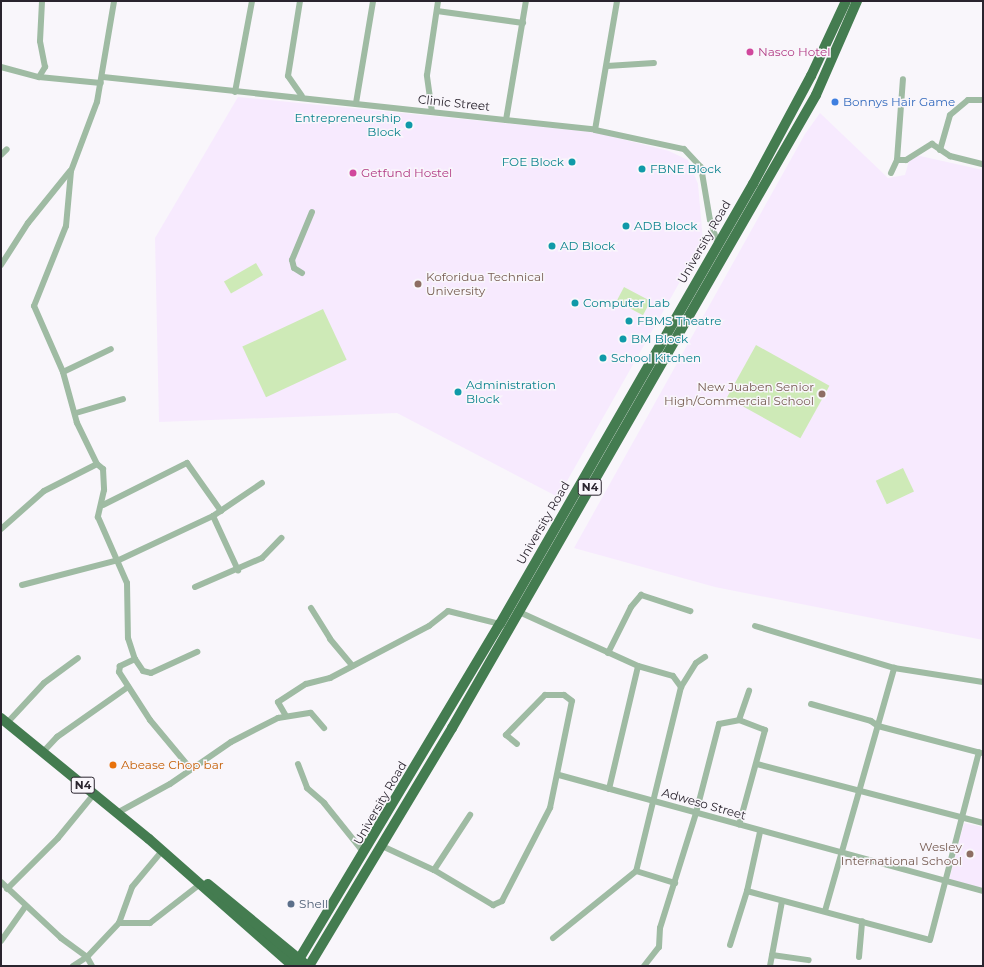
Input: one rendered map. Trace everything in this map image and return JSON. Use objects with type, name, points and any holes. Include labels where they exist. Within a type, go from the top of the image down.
[{"type":"highway","name":"University Road","points":[[301,965],[314,940],[500,624],[718,244],[811,76],[846,1]]},
{"type":"highway","name":"University Road","points":[[301,965],[318,951],[382,846],[816,95],[857,1]]},
{"type":"highway","name":"N4","points":[[3,719],[117,813],[199,885],[301,965]]},
{"type":"highway","name":"N4","points":[[163,852],[181,862],[290,951],[301,965]]},
{"type":"highway","points":[[290,951],[301,951],[314,940]]},
{"type":"highway","points":[[317,966],[318,951]]},
{"type":"street","points":[[39,77],[45,67],[40,41],[42,1]]},
{"type":"street","points":[[114,1],[102,80],[71,171],[66,226],[34,306],[64,372],[76,413],[97,464],[103,469],[103,505],[98,517],[119,560],[127,583],[128,638],[135,658],[143,671],[151,673],[197,652]]},
{"type":"street","points":[[236,92],[252,1]]},
{"type":"street","points":[[300,1],[288,76],[302,96]]},
{"type":"street","points":[[356,103],[373,1]]},
{"type":"street","points":[[432,112],[427,75],[438,1]]},
{"type":"street","points":[[506,120],[526,1]]},
{"type":"street","points":[[595,130],[617,1]]},
{"type":"street","points":[[437,11],[523,23]]},
{"type":"street","points":[[607,66],[654,63]]},
{"type":"street","name":"Clinic Street","points":[[1,67],[39,77],[102,80],[236,92],[302,96],[595,130],[626,134],[684,149],[692,155],[702,167],[710,220],[723,255]]},
{"type":"street","points":[[891,173],[897,160],[902,80]]},
{"type":"street","points":[[940,150],[950,114],[968,100],[983,100]]},
{"type":"street","points":[[897,160],[906,160],[932,144],[950,156],[983,164]]},
{"type":"street","points":[[1,155],[7,149]]},
{"type":"street","points":[[1,265],[28,223],[71,171]]},
{"type":"street","points":[[302,273],[294,268],[292,260],[312,212]]},
{"type":"street","points":[[64,372],[111,349]]},
{"type":"street","points":[[76,413],[123,399]]},
{"type":"street","points":[[103,505],[187,463],[221,511]]},
{"type":"street","points":[[1,529],[44,492],[97,464]]},
{"type":"street","points":[[22,585],[119,560],[213,516],[262,483]]},
{"type":"street","points":[[213,516],[238,570]]},
{"type":"street","points":[[194,587],[238,570],[269,553],[280,538]]},
{"type":"street","points":[[608,653],[631,607],[640,595],[690,611]]},
{"type":"street","points":[[311,608],[330,639],[353,666]]},
{"type":"street","points":[[286,716],[278,702],[306,684],[330,678],[429,626],[452,609],[500,624]]},
{"type":"street","points":[[517,611],[638,666],[673,676],[681,687]]},
{"type":"street","points":[[755,626],[894,668],[983,682]]},
{"type":"street","points":[[553,938],[636,871],[681,687],[696,663],[705,657]]},
{"type":"street","points":[[3,719],[44,682],[78,658]]},
{"type":"street","points":[[135,658],[118,669],[128,687],[164,739],[190,768]]},
{"type":"street","points":[[609,789],[638,666]]},
{"type":"street","points":[[825,911],[843,854],[859,790],[894,668]]},
{"type":"street","points":[[43,752],[57,737],[128,687]]},
{"type":"street","points":[[739,720],[749,691]]},
{"type":"street","points":[[382,846],[434,870],[493,905],[502,901],[550,808],[559,775],[572,701],[564,695],[545,695],[506,735],[517,744]]},
{"type":"street","points":[[747,892],[825,911],[930,940],[946,882],[961,817],[981,752],[878,726],[872,721],[811,704]]},
{"type":"street","points":[[117,813],[170,784],[190,768],[231,742],[286,716],[311,713],[324,728]]},
{"type":"street","points":[[644,966],[658,947],[660,928],[696,813],[719,724],[739,720],[765,730],[757,764],[739,825]]},
{"type":"street","points":[[298,764],[307,788],[324,803],[365,854]]},
{"type":"street","points":[[757,764],[983,823]]},
{"type":"street","name":"Adweso Street","points":[[559,775],[760,832],[983,891]]},
{"type":"street","points":[[7,888],[58,838],[94,794]]},
{"type":"street","points":[[434,870],[470,815]]},
{"type":"street","points":[[730,945],[747,892],[760,832]]},
{"type":"street","points":[[73,966],[87,957],[119,923],[132,888],[163,852]]},
{"type":"street","points":[[636,871],[675,883]]},
{"type":"street","points":[[1,882],[25,907],[87,957],[92,966]]},
{"type":"street","points":[[119,923],[150,923],[199,885]]},
{"type":"street","points":[[770,966],[782,901]]},
{"type":"street","points":[[1,941],[25,907]]},
{"type":"street","points":[[859,957],[862,921]]},
{"type":"street","points":[[772,954],[809,960]]},
{"type":"shaded area","name":"Koforidua Technical University","points":[[238,97],[594,132],[669,151],[688,160],[698,184],[703,241],[558,497],[397,413],[159,422],[155,238]]},
{"type":"shaded area","name":"New Juaben Senior High/Commercial School","points":[[820,113],[888,178],[905,175],[911,154],[983,170],[983,640],[715,587],[574,548],[805,134]]},
{"type":"shaded area","name":"Wesley International School","points":[[964,823],[983,827],[983,888],[949,880]]},
{"type":"green space","points":[[256,263],[263,275],[231,294],[224,282]]},
{"type":"green space","points":[[624,287],[650,301],[643,315],[616,301]]},
{"type":"green space","points":[[323,309],[347,360],[266,397],[242,347]]},
{"type":"green space","points":[[756,345],[829,386],[800,438],[727,397]]},
{"type":"green space","points":[[903,468],[914,492],[887,504],[876,481]]},
{"type":"place","name":"Nasco Hotel","points":[[750,52]]},
{"type":"place","name":"Bonnys Hair Game","points":[[835,102]]},
{"type":"place","name":"Entrepreneurship Block","points":[[409,125]]},
{"type":"place","name":"FOE Block","points":[[572,162]]},
{"type":"place","name":"FBNE Block","points":[[642,169]]},
{"type":"place","name":"Getfund Hostel","points":[[353,173]]},
{"type":"place","name":"ADB block","points":[[626,226]]},
{"type":"place","name":"AD Block","points":[[552,246]]},
{"type":"place","name":"Koforidua Technical University","points":[[418,284]]},
{"type":"place","name":"Computer Lab","points":[[575,303]]},
{"type":"place","name":"FBMS Theatre","points":[[629,321]]},
{"type":"place","name":"BM Block","points":[[623,339]]},
{"type":"place","name":"School Kitchen","points":[[603,358]]},
{"type":"place","name":"Administration Block","points":[[458,392]]},
{"type":"place","name":"New Juaben Senior High/Commercial School","points":[[822,394]]},
{"type":"place","name":"Abease Chop bar","points":[[113,765]]},
{"type":"place","name":"Wesley International School","points":[[970,854]]},
{"type":"place","name":"Shell","points":[[291,904]]}]
